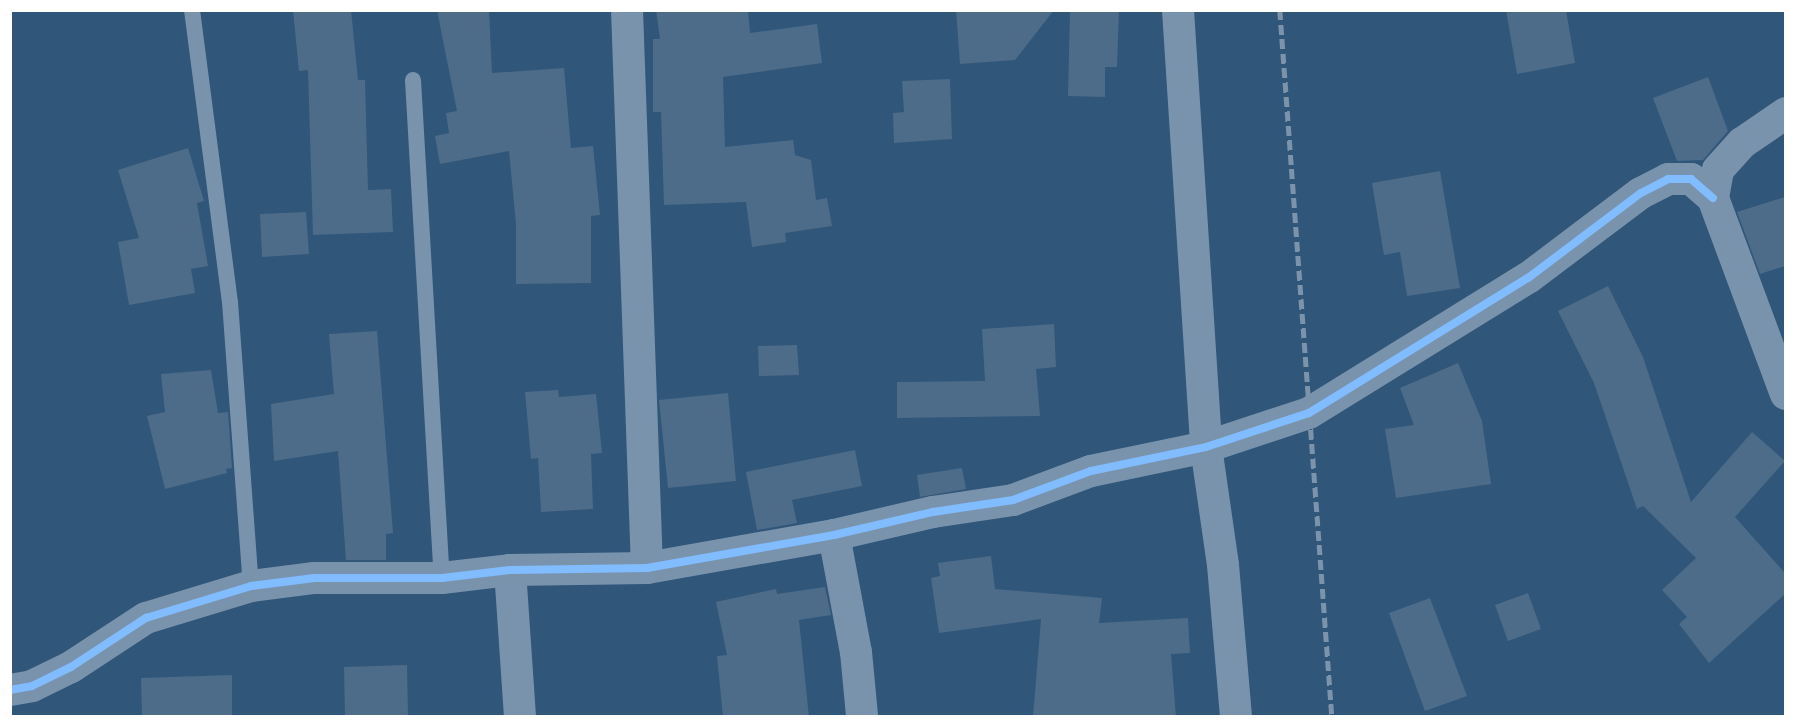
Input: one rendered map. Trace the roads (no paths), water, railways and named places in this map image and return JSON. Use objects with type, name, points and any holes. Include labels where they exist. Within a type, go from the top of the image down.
[{"type":"street","points":[[627,10],[646,568]]},
{"type":"street","points":[[1178,10],[1206,447],[1223,565],[1236,717]]},
{"type":"street","points":[[1713,198],[1718,170],[1742,143],[1785,113]]},
{"type":"street","points":[[10,690],[32,686],[71,667],[146,618],[251,586],[314,578],[442,578],[510,570],[646,568],[834,535],[933,512],[1013,500],[1091,471],[1206,447],[1310,412],[1528,278],[1641,193],[1668,178],[1691,179],[1713,198],[1785,394]]},
{"type":"street","points":[[834,535],[856,652],[862,717]]},
{"type":"street","points":[[510,570],[520,717]]},
{"type":"lane","points":[[192,10],[230,302],[251,586]]},
{"type":"lane","points":[[413,80],[442,578]]},
{"type":"railway","points":[[1280,10],[1332,716]]}]
